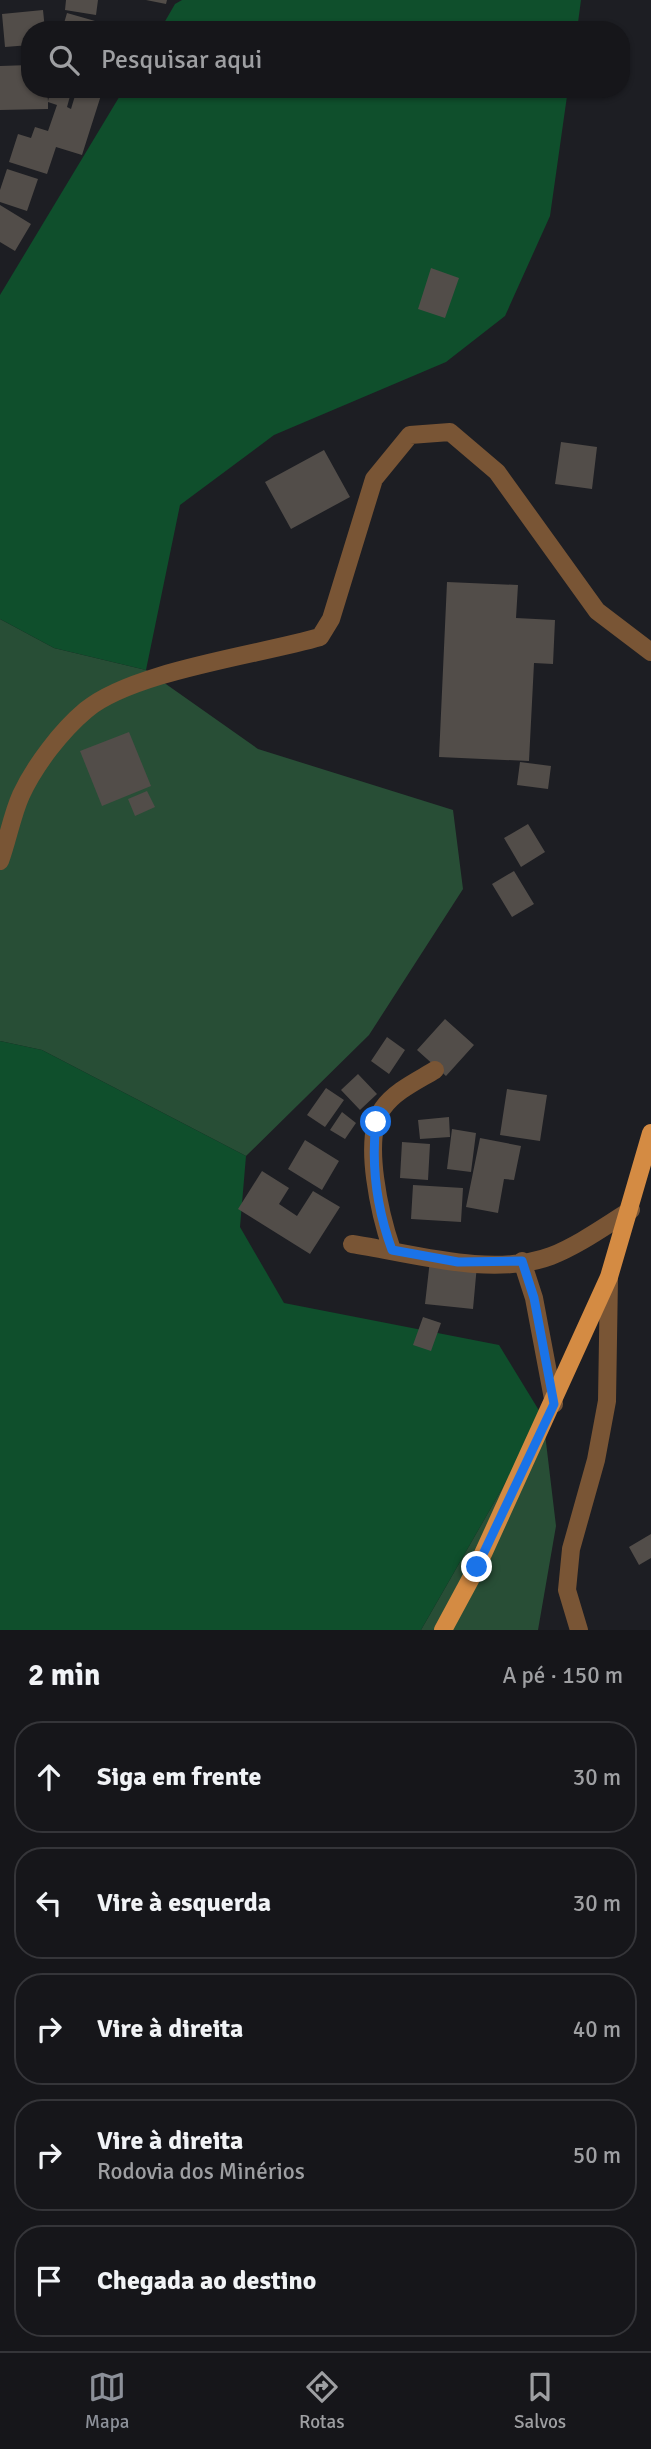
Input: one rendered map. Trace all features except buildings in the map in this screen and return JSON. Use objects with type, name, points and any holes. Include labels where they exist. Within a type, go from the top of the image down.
[{"type":"main road","points":[[443,1630],[477,1567],[554,1404],[609,1277],[631,1210],[651,1133]]},
{"type":"street","points":[[0,861],[22,794],[58,739],[87,709],[124,689],[201,666],[320,637],[331,619],[374,479],[410,435],[450,432],[497,472],[597,611],[651,652]]},
{"type":"street","points":[[392,1250],[380,1216],[374,1140],[376,1122],[382,1109],[394,1097],[435,1070]]},
{"type":"street","points":[[352,1244],[458,1262],[522,1261],[547,1257],[570,1248],[631,1210]]},
{"type":"street","points":[[522,1261],[534,1298],[554,1404]]},
{"type":"street","points":[[579,1630],[567,1590],[571,1549],[596,1460],[607,1401],[609,1277]]},
{"type":"green space","points":[[182,0],[581,0],[578,21],[165,21],[175,4]]},
{"type":"green space","points":[[119,98],[567,98],[550,216],[505,316],[446,362],[274,435],[180,505],[146,670],[54,648],[0,619],[0,295]]},
{"type":"green space","points":[[0,619],[54,648],[146,670],[258,749],[453,810],[463,889],[369,1035],[246,1156],[42,1050],[0,1041]]},
{"type":"green space","points":[[0,1041],[42,1050],[246,1156],[240,1227],[284,1303],[499,1345],[543,1417],[421,1630],[0,1630]]},
{"type":"green space","points":[[543,1417],[556,1526],[538,1630],[421,1630]]},
{"type":"route","points":[[376,1122],[374,1140],[380,1216],[392,1250],[458,1262],[522,1261],[534,1298],[554,1404],[477,1567]]}]
